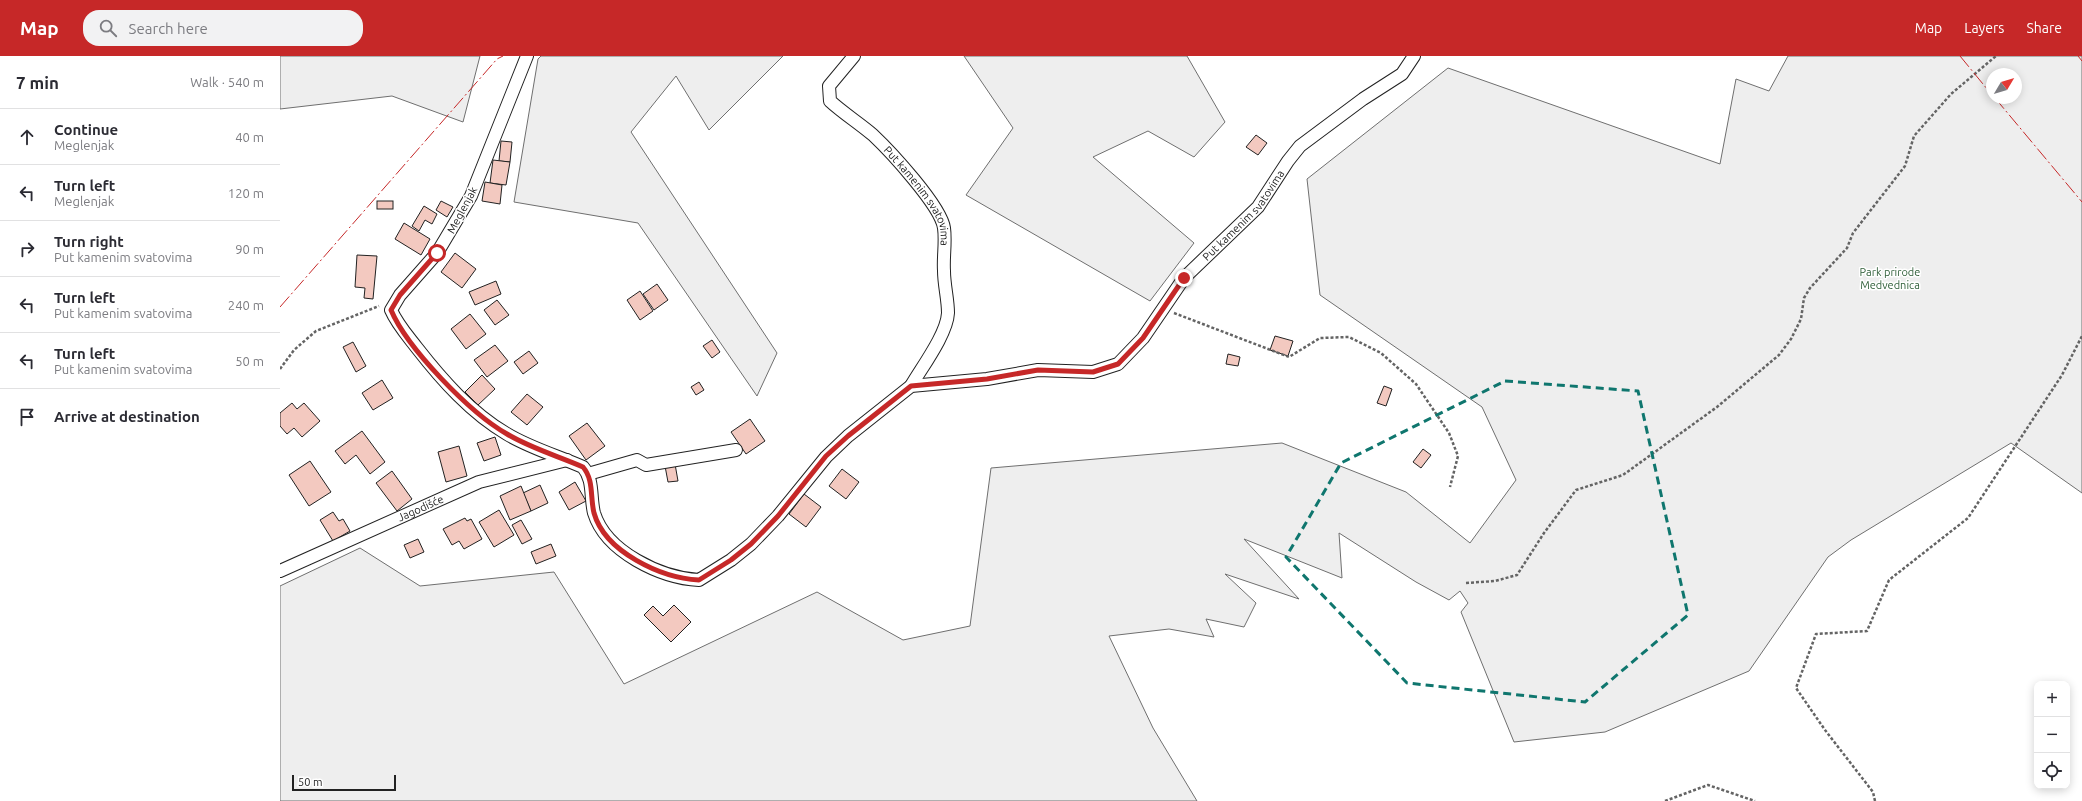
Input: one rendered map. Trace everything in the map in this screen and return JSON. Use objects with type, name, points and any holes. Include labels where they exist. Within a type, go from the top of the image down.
[{"type":"street","name":"Meglenjak","points":[[391,310],[400,295],[437,253],[468,202],[527,56]]},
{"type":"street","name":"Put kamenim svatovima","points":[[588,474],[595,514],[604,534],[623,553],[668,575],[699,580],[731,560],[751,544],[778,516],[826,456],[848,436],[911,386],[945,326],[948,314],[944,270],[944,228],[938,211],[896,160],[873,135],[844,114],[830,101],[829,86],[854,56]]},
{"type":"street","name":"Put kamenim svatovima","points":[[911,386],[987,379],[1038,370],[1093,372],[1118,364],[1143,338],[1184,278],[1258,207],[1288,161],[1300,146],[1363,99],[1402,74],[1414,56]]},
{"type":"street","points":[[391,310],[396,322],[427,361],[458,396],[487,422],[508,436],[583,467],[588,474],[637,460],[646,465],[736,450]]},
{"type":"street","name":"Jagodišće","points":[[280,571],[479,482],[567,460]]},
{"type":"path","points":[[1466,583],[1495,581],[1517,575],[1544,533],[1576,490],[1623,475],[1717,407],[1779,355],[1792,339],[1801,319],[1804,298],[1810,288],[1847,248],[1853,233],[1905,166],[1914,136],[1951,94],[1996,56]]},
{"type":"path","points":[[280,370],[294,350],[316,330],[381,305],[391,310]]},
{"type":"path","points":[[1162,309],[1289,357],[1320,338],[1348,337],[1381,353],[1416,384],[1449,433],[1458,456],[1450,487]]},
{"type":"path","points":[[1875,801],[1873,792],[1825,730],[1796,688],[1816,634],[1867,630],[1890,580],[1968,518],[2062,374],[2082,336]]},
{"type":"path","points":[[1665,801],[1708,785],[1755,801]]},
{"type":"highlighted area","points":[[1505,381],[1638,391],[1688,615],[1585,702],[1407,683],[1286,557],[1341,463]]},
{"type":"green space","points":[[280,56],[480,56],[463,122],[392,96],[280,109]]},
{"type":"green space","points":[[541,56],[783,56],[709,130],[676,76],[631,132],[777,353],[757,396],[638,223],[514,202],[538,59]]},
{"type":"green space","points":[[964,56],[1187,56],[1225,122],[1194,157],[1148,131],[1093,157],[1194,243],[1150,301],[966,195],[1013,128]]},
{"type":"green space","name":"Park prirode Medvednica","points":[[1788,56],[2082,56],[2082,493],[2011,443],[1851,540],[1828,557],[1749,671],[1605,732],[1514,742],[1461,612],[1468,603],[1460,591],[1449,600],[1416,582],[1339,533],[1342,578],[1244,539],[1299,599],[1225,574],[1256,603],[1244,627],[1206,619],[1214,637],[1169,629],[1109,636],[1153,728],[1197,801],[280,801],[280,586],[360,548],[420,586],[554,572],[624,684],[817,592],[903,640],[970,626],[991,468],[1282,443],[1406,492],[1470,543],[1516,480],[1482,407],[1320,295],[1307,179],[1448,68],[1720,164],[1736,79],[1769,91]]},
{"type":"building","points":[[1256,135],[1267,143],[1258,155],[1246,147]]},
{"type":"building","points":[[501,141],[512,142],[510,162],[499,161]]},
{"type":"building","points":[[493,160],[510,162],[506,185],[490,183]]},
{"type":"building","points":[[485,182],[502,185],[500,204],[482,201]]},
{"type":"building","points":[[377,201],[393,201],[393,209],[377,209]]},
{"type":"building","points":[[441,201],[453,207],[447,217],[436,210]]},
{"type":"building","points":[[424,206],[437,214],[432,224],[425,220],[419,231],[412,226]]},
{"type":"building","points":[[404,223],[430,239],[421,255],[395,239]]},
{"type":"building","points":[[455,253],[476,269],[462,288],[441,272]]},
{"type":"building","points":[[357,255],[377,256],[373,299],[364,298],[365,288],[355,287]]},
{"type":"building","points":[[496,281],[501,294],[475,305],[469,292]]},
{"type":"building","points":[[657,284],[668,300],[654,310],[643,294]]},
{"type":"building","points":[[640,291],[653,311],[640,320],[627,300]]},
{"type":"building","points":[[497,300],[509,315],[495,325],[484,310]]},
{"type":"building","points":[[470,314],[486,334],[466,349],[451,329]]},
{"type":"building","points":[[1275,336],[1293,341],[1288,356],[1270,350]]},
{"type":"building","points":[[712,340],[720,352],[712,358],[703,346]]},
{"type":"building","points":[[353,342],[366,366],[356,372],[343,347]]},
{"type":"building","points":[[495,345],[508,361],[487,377],[474,360]]},
{"type":"building","points":[[529,351],[538,363],[523,374],[514,362]]},
{"type":"building","points":[[1228,354],[1240,357],[1238,366],[1226,364]]},
{"type":"building","points":[[482,375],[495,389],[478,405],[465,392]]},
{"type":"building","points":[[382,380],[393,398],[373,410],[362,393]]},
{"type":"building","points":[[699,382],[704,390],[696,395],[691,387]]},
{"type":"building","points":[[1384,386],[1392,389],[1386,406],[1377,403]]},
{"type":"building","points":[[527,394],[543,407],[527,425],[511,412]]},
{"type":"building","points":[[292,403],[297,409],[304,403],[320,421],[302,437],[294,428],[287,434],[280,426],[280,413]]},
{"type":"building","points":[[750,419],[765,441],[746,454],[731,432]]},
{"type":"building","points":[[587,423],[605,446],[586,460],[569,436]]},
{"type":"building","points":[[362,431],[385,462],[370,474],[356,455],[345,464],[335,451]]},
{"type":"building","points":[[495,437],[501,455],[484,461],[477,443]]},
{"type":"building","points":[[459,446],[467,476],[446,482],[438,452]]},
{"type":"building","points":[[1423,449],[1431,455],[1421,468],[1413,462]]},
{"type":"building","points":[[310,461],[331,492],[309,506],[289,475]]},
{"type":"building","points":[[675,464],[678,481],[668,482],[665,466]]},
{"type":"building","points":[[842,469],[859,482],[846,499],[829,486]]},
{"type":"building","points":[[392,471],[412,499],[397,511],[376,483]]},
{"type":"building","points":[[575,482],[586,501],[569,510],[559,492]]},
{"type":"building","points":[[540,485],[548,503],[531,511],[523,493]]},
{"type":"building","points":[[521,486],[531,511],[510,520],[500,496]]},
{"type":"building","points":[[804,494],[821,507],[806,527],[789,514]]},
{"type":"building","points":[[499,510],[514,535],[494,547],[479,522]]},
{"type":"building","points":[[333,512],[339,521],[343,519],[350,531],[333,541],[320,520]]},
{"type":"building","points":[[465,518],[467,521],[471,519],[482,539],[464,549],[459,541],[452,545],[443,529]]},
{"type":"building","points":[[521,520],[532,539],[522,544],[512,525]]},
{"type":"building","points":[[418,539],[424,552],[410,558],[404,545]]},
{"type":"building","points":[[551,544],[556,556],[536,564],[531,552]]},
{"type":"building","points":[[674,605],[691,622],[671,642],[644,615],[653,606],[663,616]]},
{"type":"power","points":[[280,307],[497,59],[503,56]]},
{"type":"power","points":[[1960,56],[1986,88]]},
{"type":"power","points":[[2078,56],[2082,61]]},
{"type":"power","points":[[2000,104],[2082,202]]},
{"type":"route","points":[[437,253],[400,295],[391,310],[396,322],[427,361],[458,396],[487,422],[508,436],[583,467],[588,472],[590,478],[591,500],[595,514],[604,534],[623,553],[668,575],[690,580],[699,580],[731,560],[751,544],[778,516],[826,456],[888,403],[911,386],[987,379],[1038,370],[1093,372],[1118,364],[1143,338],[1184,278]]}]
